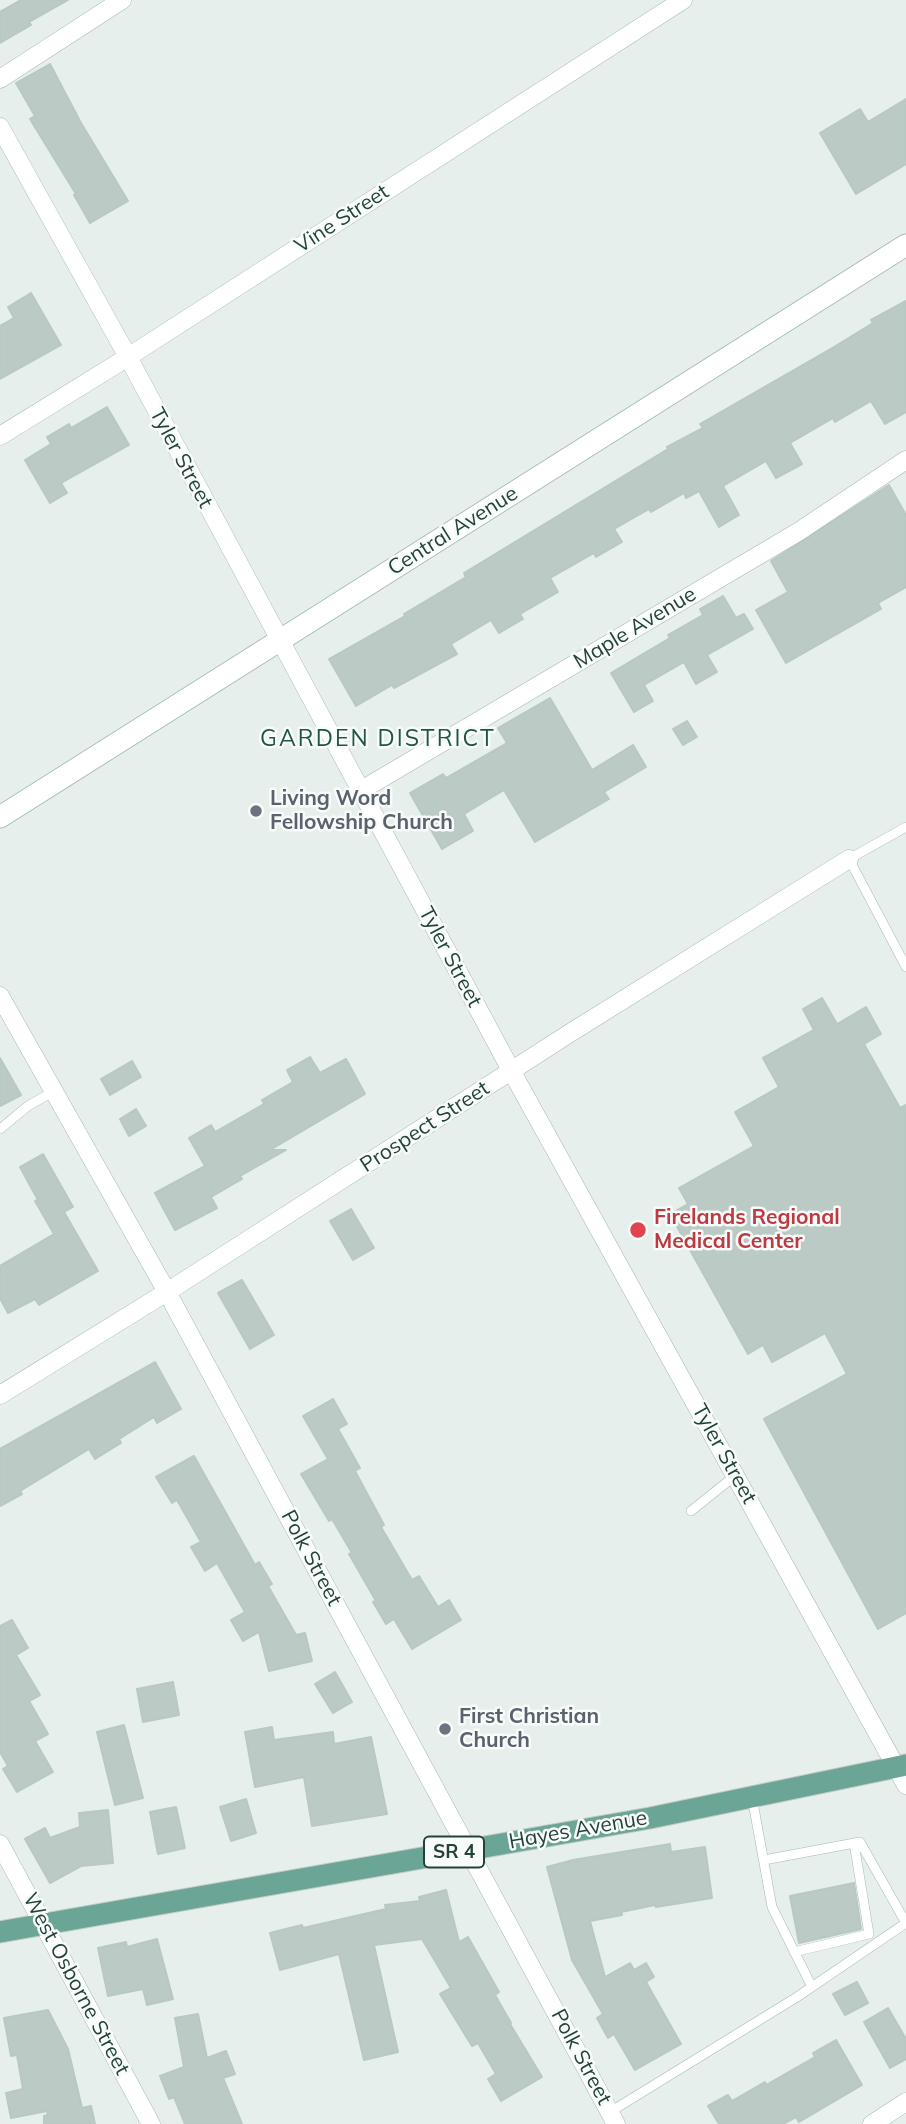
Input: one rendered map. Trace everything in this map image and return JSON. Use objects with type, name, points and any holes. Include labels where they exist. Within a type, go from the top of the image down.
[{"type":"main road","name":"Hayes Avenue","points":[[0,1932],[903,1772]]},
{"type":"street","points":[[0,79],[122,0]]},
{"type":"street","name":"Vine Street","points":[[0,436],[128,358],[683,0]]},
{"type":"street","name":"Tyler Street","points":[[0,127],[128,358],[512,1072],[903,1772]]},
{"type":"street","name":"Central Avenue","points":[[0,817],[906,245]]},
{"type":"street","name":"Maple Avenue","points":[[360,791],[798,532],[906,460]]},
{"type":"street","name":"Prospect Street","points":[[0,1395],[849,859]]},
{"type":"street","name":"Polk Street","points":[[0,996],[167,1292],[613,2118]]},
{"type":"street","name":"West Osborne Street","points":[[0,1844],[151,2124]]},
{"type":"street","points":[[872,2124],[906,2102]]},
{"type":"lane","points":[[906,827],[849,859],[906,967]]},
{"type":"lane","points":[[0,1129],[27,1106],[54,1091]]},
{"type":"lane","points":[[691,1511],[736,1475]]},
{"type":"lane","points":[[752,1797],[772,1907],[812,1987]]},
{"type":"lane","points":[[613,2118],[906,1923],[860,1842],[764,1860]]},
{"type":"lane","points":[[854,1843],[869,1934],[878,1942]]},
{"type":"lane","points":[[794,1952],[869,1934]]},
{"type":"building","points":[[21,0],[68,0],[29,22],[31,25],[0,43],[0,12]]},
{"type":"building","points":[[50,64],[81,123],[128,201],[90,223],[74,195],[76,194],[30,119],[35,116],[16,83]]},
{"type":"building","points":[[906,99],[906,164],[856,194],[820,133],[860,109],[868,122]]},
{"type":"building","points":[[31,293],[61,345],[0,379],[0,326],[14,318],[8,307]]},
{"type":"building","points":[[906,301],[906,412],[885,424],[871,401],[835,422],[833,418],[790,443],[802,464],[776,478],[766,461],[723,486],[739,515],[719,527],[699,491],[686,498],[684,493],[651,512],[649,509],[614,529],[622,542],[596,557],[594,553],[550,578],[558,592],[520,614],[523,619],[499,633],[491,620],[451,644],[457,654],[394,688],[392,685],[356,706],[329,659],[405,616],[404,614],[466,577],[464,573],[668,449],[667,447],[703,428],[700,424],[834,347],[873,323],[871,320]]},
{"type":"building","points":[[107,407],[129,445],[61,483],[67,493],[50,503],[25,460],[51,444],[47,437],[69,424],[71,428]]},
{"type":"building","points":[[889,485],[906,515],[906,587],[878,603],[881,609],[786,663],[756,610],[788,592],[771,561]]},
{"type":"building","points":[[723,596],[736,618],[744,614],[753,629],[707,655],[717,672],[696,684],[684,662],[644,685],[653,701],[634,712],[611,673],[670,638],[668,635],[703,615],[700,609]]},
{"type":"building","points":[[550,698],[592,770],[633,745],[646,767],[604,792],[609,799],[535,842],[504,790],[464,814],[473,831],[442,849],[410,793],[443,774],[446,778],[507,743],[498,728]]},
{"type":"building","points":[[687,721],[697,737],[683,745],[673,729]]},
{"type":"building","name":"Firelands Regional Medical Center","points":[[822,998],[837,1024],[866,1007],[881,1034],[864,1044],[900,1108],[906,1105],[906,1613],[878,1629],[764,1419],[847,1374],[825,1333],[772,1362],[763,1345],[748,1354],[670,1214],[688,1204],[679,1188],[754,1146],[735,1112],[779,1087],[763,1058],[814,1030],[803,1009]]},
{"type":"building","points":[[310,1057],[320,1073],[346,1059],[365,1094],[270,1150],[286,1150],[240,1176],[242,1179],[211,1197],[217,1208],[175,1230],[155,1193],[205,1166],[189,1138],[211,1125],[215,1132],[264,1104],[262,1100],[293,1082],[287,1070]]},
{"type":"building","points":[[0,1058],[21,1095],[0,1106]]},
{"type":"building","points":[[132,1061],[141,1077],[110,1095],[101,1079]]},
{"type":"building","points":[[136,1109],[146,1126],[129,1136],[120,1119]]},
{"type":"building","points":[[43,1154],[73,1207],[64,1212],[98,1271],[39,1305],[35,1299],[8,1313],[0,1298],[0,1266],[54,1234],[20,1167]]},
{"type":"building","points":[[351,1209],[374,1248],[353,1260],[330,1221]]},
{"type":"building","points":[[242,1280],[274,1335],[250,1349],[218,1293]]},
{"type":"building","points":[[155,1362],[181,1409],[157,1423],[154,1417],[119,1439],[121,1443],[95,1459],[89,1449],[0,1506],[0,1449]]},
{"type":"building","points":[[333,1399],[347,1424],[338,1429],[360,1468],[355,1471],[384,1525],[381,1527],[412,1580],[419,1576],[438,1607],[449,1600],[461,1620],[412,1649],[394,1619],[386,1624],[349,1554],[352,1553],[301,1474],[328,1459],[303,1416]]},
{"type":"building","points":[[194,1456],[255,1565],[259,1562],[272,1584],[268,1586],[296,1635],[305,1633],[312,1661],[269,1671],[259,1632],[243,1641],[231,1620],[245,1612],[217,1563],[205,1571],[191,1547],[201,1542],[177,1500],[172,1503],[156,1477]]},
{"type":"building","points":[[12,1620],[28,1648],[16,1655],[40,1695],[29,1701],[48,1734],[35,1741],[53,1772],[17,1792],[3,1769],[8,1766],[0,1752],[0,1626]]},
{"type":"building","points":[[335,1672],[352,1702],[333,1713],[315,1684]]},
{"type":"building","points":[[173,1682],[179,1715],[143,1722],[137,1689]]},
{"type":"building","points":[[124,1725],[143,1798],[115,1805],[97,1732]]},
{"type":"building","points":[[272,1727],[274,1740],[333,1732],[334,1744],[371,1737],[387,1814],[312,1826],[304,1777],[255,1787],[245,1732]]},
{"type":"building","points":[[246,1799],[256,1833],[231,1841],[220,1807]]},
{"type":"building","points":[[176,1807],[185,1848],[158,1854],[150,1812]]},
{"type":"building","points":[[108,1810],[113,1863],[81,1866],[50,1883],[25,1839],[45,1828],[50,1838],[80,1827],[79,1813]]},
{"type":"building","points":[[670,1844],[671,1852],[705,1847],[712,1898],[656,1907],[655,1905],[590,1921],[605,1977],[630,1963],[634,1970],[646,1963],[654,1977],[646,1982],[681,2044],[635,2070],[614,2034],[608,2038],[597,2018],[603,2014],[572,1960],[547,1867],[573,1860]]},
{"type":"building","points":[[854,1883],[861,1929],[799,1943],[790,1896]]},
{"type":"building","points":[[446,1890],[459,1942],[468,1937],[499,1992],[495,1995],[510,2024],[542,2077],[501,2101],[488,2079],[496,2074],[478,2043],[472,2046],[440,1994],[451,1988],[422,1939],[374,1945],[398,2052],[364,2060],[339,1954],[280,1970],[270,1933],[386,1909],[385,1905],[420,1901],[419,1897]]},
{"type":"building","points":[[157,1939],[173,1999],[147,2005],[143,1989],[108,1996],[98,1948],[126,1942],[127,1947]]},
{"type":"building","points":[[857,1982],[868,2003],[845,2015],[833,1994]]},
{"type":"building","points":[[888,2008],[906,2039],[906,2059],[890,2068],[864,2022]]},
{"type":"building","points":[[48,2010],[68,2049],[82,2108],[91,2106],[95,2124],[44,2124],[47,2111],[11,2118],[6,2093],[23,2089],[17,2055],[11,2056],[4,2018]]},
{"type":"building","points":[[198,2014],[207,2058],[226,2051],[235,2074],[223,2078],[242,2124],[185,2124],[174,2097],[169,2099],[160,2076],[184,2067],[175,2018]]},
{"type":"building","points":[[836,2040],[862,2085],[799,2122],[796,2117],[783,2124],[719,2124],[708,2106],[728,2095],[732,2101],[765,2082],[766,2085],[815,2057],[813,2053]]},
{"type":"place","name":"Living Word Fellowship Church","points":[[256,811]]},
{"type":"place","name":"Firelands Regional Medical Center","points":[[638,1230]]},
{"type":"place","name":"First Christian Church","points":[[445,1729]]},
{"type":"district","name":"GARDEN DISTRICT","points":[[378,739]]}]
